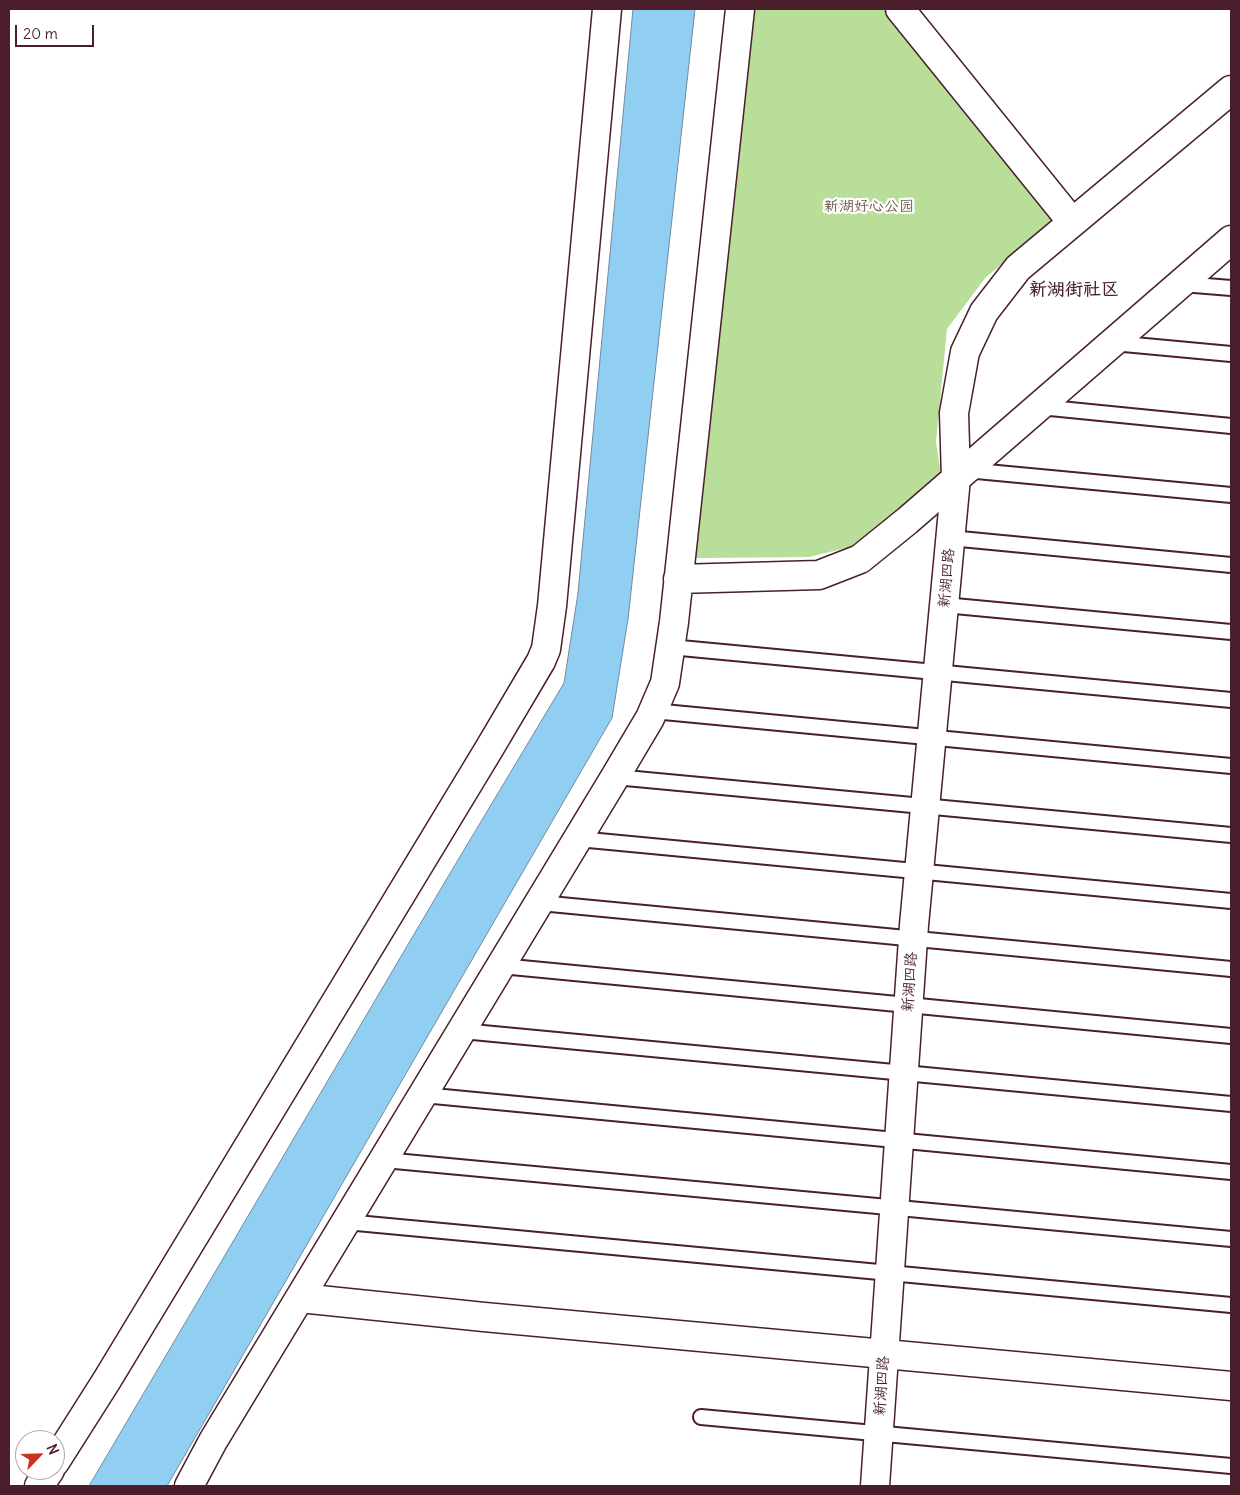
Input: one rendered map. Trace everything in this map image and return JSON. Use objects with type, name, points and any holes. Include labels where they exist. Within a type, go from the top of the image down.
[{"type":"street","points":[[65,1446],[484,757],[541,662],[546,649],[552,606],[607,9]]},
{"type":"street","points":[[190,1486],[213,1441],[615,777],[653,711],[665,683],[740,9]]},
{"type":"street","points":[[900,9],[1072,222]]},
{"type":"street","name":"新湖四路","points":[[875,1486],[913,938],[950,538],[961,474],[954,413],[964,352],[984,312],[1018,268],[1231,90]]},
{"type":"street","points":[[678,579],[819,575],[860,559],[1231,240]]},
{"type":"street","points":[[300,1298],[474,1316],[1231,1386]]},
{"type":"lane","points":[[1181,284],[1231,288]]},
{"type":"lane","points":[[1113,343],[1231,354]]},
{"type":"lane","points":[[1038,407],[1231,426]]},
{"type":"lane","points":[[961,474],[1231,495]]},
{"type":"lane","points":[[950,538],[1231,565]]},
{"type":"lane","points":[[944,605],[1231,632]]},
{"type":"lane","points":[[670,647],[1231,700]]},
{"type":"lane","points":[[653,711],[1231,766]]},
{"type":"lane","points":[[615,777],[1231,835]]},
{"type":"lane","points":[[578,839],[1231,901]]},
{"type":"lane","points":[[540,903],[1231,968]]},
{"type":"lane","points":[[501,966],[1231,1036]]},
{"type":"lane","points":[[462,1031],[1231,1104]]},
{"type":"lane","points":[[423,1095],[1231,1172]]},
{"type":"lane","points":[[384,1160],[1231,1239]]},
{"type":"lane","points":[[346,1222],[1231,1305]]},
{"type":"lane","points":[[701,1417],[1231,1466]]},
{"type":"green space","name":"新湖好心公园","points":[[752,9],[883,9],[1057,220],[986,277],[947,329],[936,442],[942,480],[850,547],[809,557],[696,558]]},
{"type":"water","points":[[633,9],[695,9],[628,619],[612,718],[167,1486],[89,1486],[564,683],[578,593]]},
{"type":"district","name":"新湖街社区","points":[[1074,290]]}]
